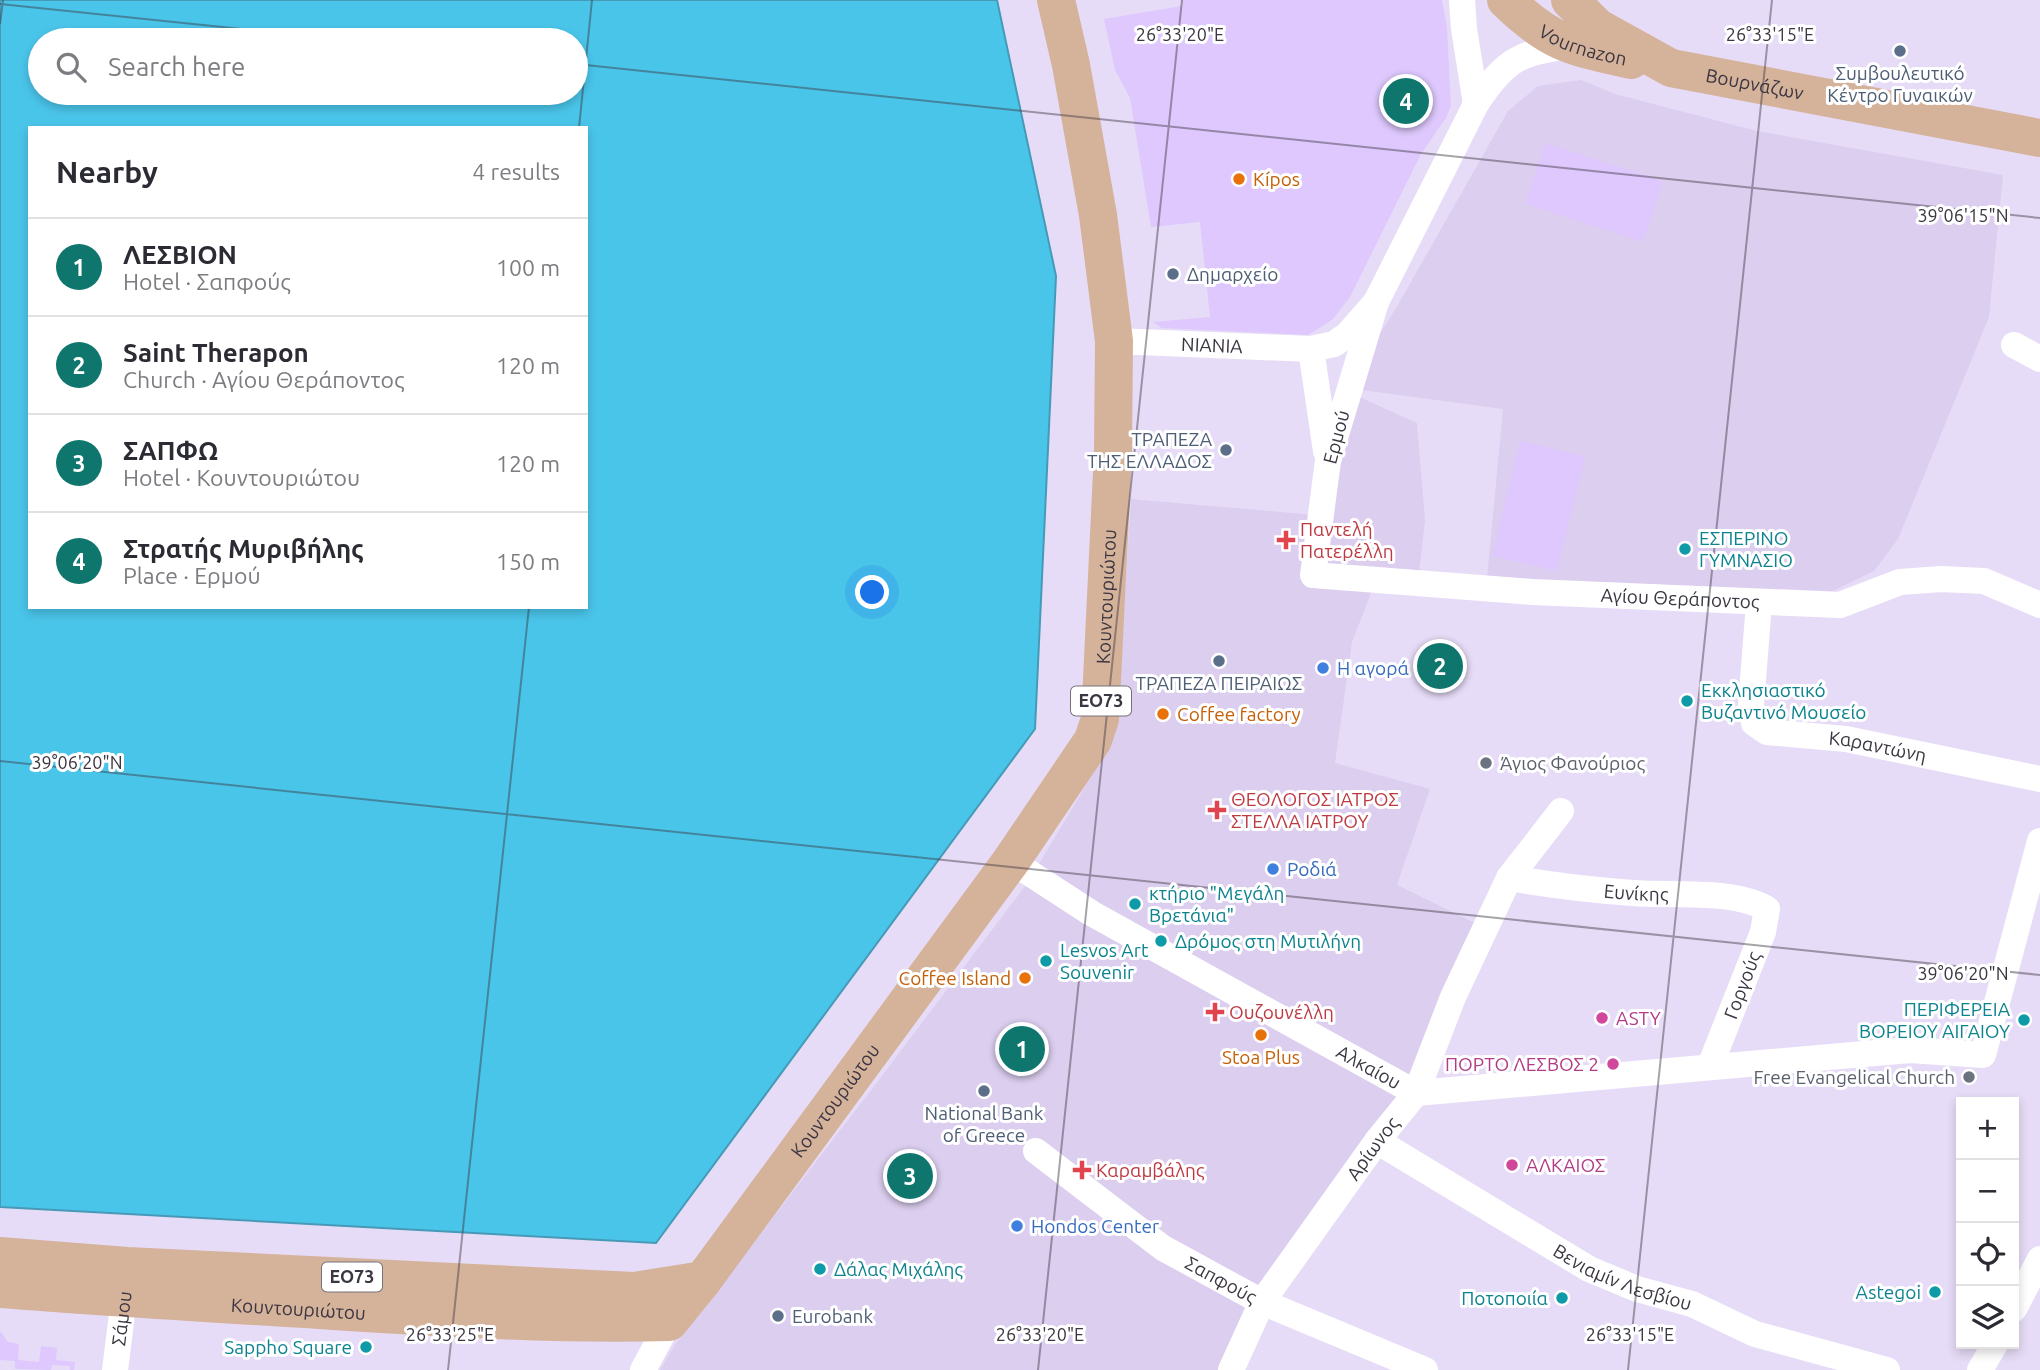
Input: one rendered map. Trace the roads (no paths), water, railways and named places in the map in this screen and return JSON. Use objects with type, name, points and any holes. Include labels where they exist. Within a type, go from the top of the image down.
[{"type":"main road","name":"Κουντουριώτου","points":[[0,1256],[126,1282],[403,1315],[619,1324],[669,1322],[703,1280],[1011,861],[1093,740],[1100,719],[1113,452],[1114,341],[1098,215],[1071,65],[1056,0]]},
{"type":"main road","name":"Vournazon","points":[[1506,0],[1545,34],[1572,47],[1671,68]]},
{"type":"main road","name":"Βουρνάζων","points":[[1570,1],[1597,27],[1671,68],[2040,138]]},
{"type":"main road","name":"Κουντουριώτου","points":[[0,1289],[126,1282],[635,1290],[703,1280]]},
{"type":"street","points":[[1462,0],[1476,104]]},
{"type":"street","points":[[1328,461],[1311,349],[1334,344],[1347,335],[1376,302],[1476,104],[1494,77],[1521,56],[1546,49],[1572,47]]},
{"type":"street","name":"Ερμού","points":[[1313,575],[1328,461],[1376,302]]},
{"type":"street","name":"NIANIA","points":[[1114,341],[1311,349]]},
{"type":"street","points":[[2014,345],[2040,359]]},
{"type":"street","name":"Αγίου Θεράποντος","points":[[1313,575],[1533,592],[1840,605],[1900,582],[1941,579],[1984,581],[2040,605]]},
{"type":"street","name":"Καραντώνη","points":[[1759,603],[1751,705],[1754,723],[1767,732],[1846,739],[2040,779]]},
{"type":"street","name":"Αρίωνος","points":[[1231,1370],[1262,1303],[1377,1141],[1416,1093],[1453,997],[1509,878],[1561,811]]},
{"type":"street","name":"Αλκαίου","points":[[1011,861],[1091,913],[1416,1093],[1910,1050],[1983,1055],[2040,841]]},
{"type":"street","name":"Ευνίκης","points":[[1509,878],[1540,884],[1634,893],[1700,895],[1761,906]]},
{"type":"street","name":"Γοργούς","points":[[1710,1066],[1763,932],[1767,914],[1766,909],[1761,906]]},
{"type":"street","name":"Βενιαμίν Λεσβίου","points":[[1377,1141],[1589,1269],[1616,1281],[1692,1304],[1755,1334],[1887,1370]]},
{"type":"street","name":"Σαπφούς","points":[[1037,1151],[1163,1248],[1262,1303],[1425,1370]]},
{"type":"street","points":[[2019,1299],[2040,1259]]},
{"type":"street","name":"Σάμου","points":[[115,1370],[126,1282]]},
{"type":"street","points":[[643,1370],[669,1322]]},
{"type":"street","points":[[1980,1370],[1992,1349]]},
{"type":"water","points":[[0,0],[997,0],[1056,276],[1035,729],[656,1243],[0,1207]]},
{"type":"place","name":"Συμβουλευτικό Κέντρο Γυναικών","points":[[1900,51]]},
{"type":"place","name":"Στρατής Μυριβήλης","points":[[1406,101]]},
{"type":"place","name":"Kípos","points":[[1239,179]]},
{"type":"place","name":"Δημαρχείο","points":[[1173,274]]},
{"type":"place","name":"ΤΡΑΠΕΖΑ ΤΗΣ ΕΛΛΑΔΟΣ","points":[[1226,450]]},
{"type":"place","name":"Παντελή Πατερέλλη","points":[[1286,540]]},
{"type":"place","name":"ΕΣΠΕΡΙΝΟ ΓΥΜΝΑΣΙΟ","points":[[1685,549]]},
{"type":"place","name":"ΤΡΑΠΕΖΑ ΠΕΙΡΑΙΩΣ","points":[[1219,661]]},
{"type":"place","name":"Saint Therapon","points":[[1440,666]]},
{"type":"place","name":"Η αγορά","points":[[1323,668]]},
{"type":"place","name":"Εκκλησιαστικό Βυζαντινό Μουσείο","points":[[1687,701]]},
{"type":"place","name":"Coffee factory","points":[[1163,714]]},
{"type":"place","name":"Άγιος Φανούριος","points":[[1486,763]]},
{"type":"place","name":"ΘΕΟΛΟΓΟΣ ΙΑΤΡΟΣ ΣΤΕΛΛΑ ΙΑΤΡΟΥ","points":[[1217,810]]},
{"type":"place","name":"Ροδιά","points":[[1273,869]]},
{"type":"place","name":"κτήριο \"Μεγάλη Βρετάνια\"","points":[[1135,904]]},
{"type":"place","name":"Δρόμος στη Μυτιλήνη","points":[[1161,941]]},
{"type":"place","name":"Lesvos Art Souvenir","points":[[1046,961]]},
{"type":"place","name":"Coffee Island","points":[[1025,978]]},
{"type":"place","name":"Ουζουνέλλη","points":[[1215,1012]]},
{"type":"place","name":"ASTY","points":[[1602,1018]]},
{"type":"place","name":"ΠΕΡΙΦΕΡΕΙΑ ΒΟΡΕΙΟΥ ΑΙΓΑΙΟΥ","points":[[2024,1020]]},
{"type":"place","name":"Stoa Plus","points":[[1261,1035]]},
{"type":"place","name":"ΛΕΣΒΙΟΝ","points":[[1022,1049]]},
{"type":"place","name":"ΠΟΡΤΟ ΛΕΣΒΟΣ 2","points":[[1613,1064]]},
{"type":"place","name":"Free Evangelical Church","points":[[1969,1077]]},
{"type":"place","name":"National Bank of Greece","points":[[984,1091]]},
{"type":"place","name":"ΑΛΚΑΙΟΣ","points":[[1512,1165]]},
{"type":"place","name":"Καραμβάλης","points":[[1082,1170]]},
{"type":"place","name":"ΣΑΠΦΩ","points":[[910,1176]]},
{"type":"place","name":"Hondos Center","points":[[1017,1226]]},
{"type":"place","name":"Δάλας Μιχάλης","points":[[820,1269]]},
{"type":"place","name":"Astegoi","points":[[1935,1292]]},
{"type":"place","name":"Ποτοποιία","points":[[1562,1298]]},
{"type":"place","name":"Eurobank","points":[[778,1316]]},
{"type":"place","name":"Sappho Square","points":[[366,1347]]}]
